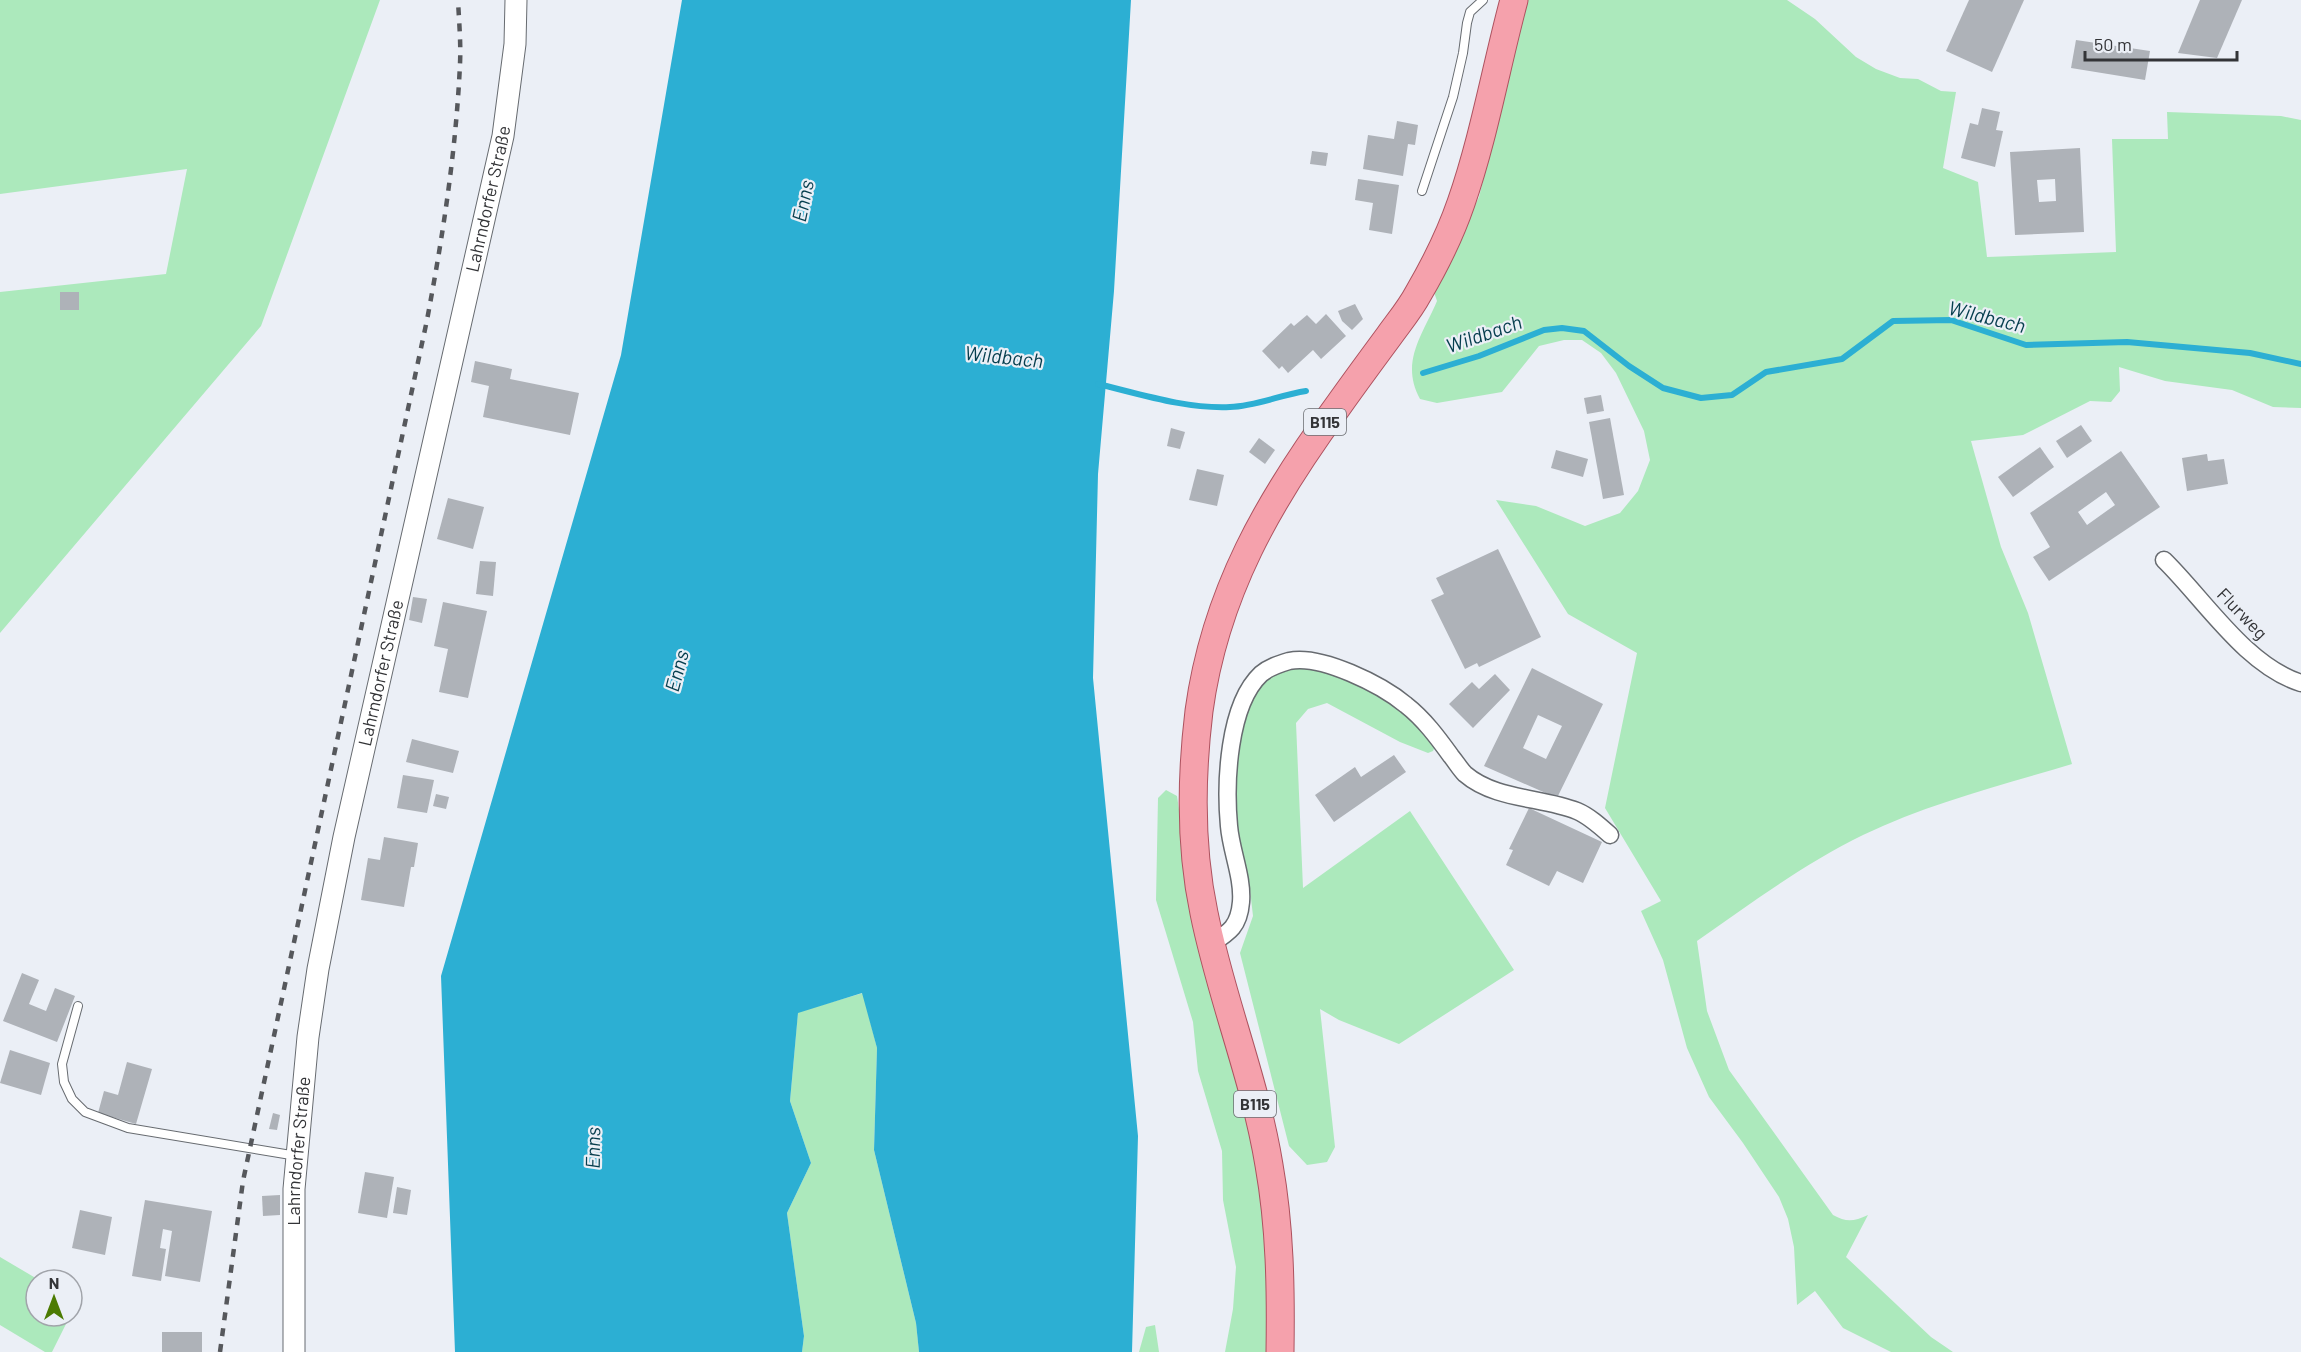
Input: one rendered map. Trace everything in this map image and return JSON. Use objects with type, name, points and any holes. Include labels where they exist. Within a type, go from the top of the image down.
[{"type":"main road","name":"B115","points":[[1280,1352],[1278,1229],[1269,1162],[1251,1085],[1211,944],[1203,910],[1196,861],[1193,806],[1194,758],[1199,709],[1208,661],[1223,610],[1258,527],[1282,484],[1416,300],[1441,253],[1464,193],[1511,1]]},
{"type":"street","name":"Lahrndorfer Straße","points":[[294,1352],[293,1250],[297,1156],[308,1037],[320,958],[364,746],[503,136],[515,44],[516,0]]},
{"type":"street","name":"Flurweg","points":[[2164,560],[2232,634],[2257,657],[2273,670],[2301,683]]},
{"type":"street","points":[[1211,944],[1231,931],[1238,918],[1241,900],[1229,826],[1229,763],[1237,715],[1250,687],[1262,673],[1276,664],[1297,660],[1324,664],[1376,686],[1406,705],[1429,728],[1465,774],[1485,786],[1577,811],[1610,834]]},
{"type":"lane","points":[[1422,191],[1453,97],[1470,12],[1483,0]]},
{"type":"lane","points":[[78,1006],[62,1064],[64,1082],[72,1099],[85,1112],[128,1128],[297,1156]]},
{"type":"green space","points":[[0,0],[380,0],[261,326],[0,633],[0,292],[166,274],[187,169],[0,194]]},
{"type":"green space","points":[[1527,0],[1787,0],[1815,19],[1856,57],[1876,69],[1900,78],[1918,79],[1941,91],[1956,92],[1943,168],[1978,182],[1987,257],[2116,252],[2112,139],[2168,139],[2167,112],[2281,116],[2301,120],[2301,408],[2273,407],[2232,390],[2165,381],[2119,367],[2120,391],[2111,402],[2090,401],[2023,435],[1971,441],[2001,547],[2028,613],[2072,764],[1940,804],[1863,835],[1799,871],[1697,941],[1707,1011],[1729,1070],[1833,1215],[1850,1220],[1868,1215],[1846,1257],[1931,1337],[1953,1352],[1891,1352],[1843,1328],[1815,1291],[1797,1305],[1794,1247],[1788,1219],[1779,1197],[1709,1097],[1687,1048],[1663,960],[1641,911],[1661,901],[1605,808],[1637,653],[1568,614],[1496,500],[1536,506],[1585,526],[1620,513],[1638,491],[1650,460],[1644,431],[1616,373],[1601,353],[1582,340],[1564,340],[1539,346],[1502,392],[1437,403],[1420,399],[1414,386],[1412,373],[1415,349],[1437,301],[1433,289],[1479,197]]},
{"type":"green space","points":[[1291,666],[1323,670],[1387,696],[1436,744],[1433,751],[1428,753],[1400,742],[1327,703],[1308,709],[1296,723],[1303,888],[1410,811],[1514,970],[1399,1044],[1339,1020],[1320,1009],[1335,1147],[1327,1162],[1307,1165],[1289,1146],[1240,953],[1253,916],[1249,881],[1239,847],[1235,795],[1239,738],[1248,706],[1261,680]]},
{"type":"green space","points":[[1166,790],[1177,796],[1229,1048],[1253,1143],[1265,1237],[1269,1324],[1267,1352],[1225,1352],[1233,1309],[1236,1267],[1223,1200],[1222,1151],[1198,1071],[1193,1022],[1156,900],[1158,798]]},
{"type":"green space","points":[[863,993],[877,1048],[874,1150],[916,1323],[919,1352],[802,1352],[804,1336],[787,1213],[811,1163],[790,1101],[798,1012]]},
{"type":"green space","points":[[0,1257],[24,1271],[24,1328],[64,1328],[52,1352],[45,1352],[0,1325]]},
{"type":"green space","points":[[1155,1325],[1159,1352],[1139,1352],[1146,1327]]},
{"type":"water","name":"Enns","points":[[682,0],[1131,0],[1114,291],[1098,474],[1093,678],[1138,1136],[1132,1352],[919,1352],[916,1323],[874,1150],[877,1048],[862,993],[798,1013],[790,1101],[811,1163],[787,1213],[804,1336],[802,1352],[455,1352],[441,976],[621,355]]},
{"type":"building","points":[[1969,0],[2024,0],[1992,72],[1946,51]]},
{"type":"building","points":[[2200,0],[2242,0],[2217,58],[2178,53]]},
{"type":"building","points":[[2076,40],[2150,51],[2145,80],[2071,68]]},
{"type":"building","points":[[1982,108],[2000,112],[1996,130],[2003,131],[1995,167],[1961,158],[1970,123],[1978,125]]},
{"type":"building","points":[[1397,121],[1418,125],[1415,145],[1408,144],[1403,176],[1363,169],[1368,135],[1394,139]]},
{"type":"building","points":[[2080,148],[2084,232],[2015,235],[2010,152]],"holes":[[[2055,179],[2056,201],[2039,202],[2037,180]]]},
{"type":"building","points":[[1312,151],[1328,153],[1326,166],[1310,164]]},
{"type":"building","points":[[1358,179],[1399,185],[1392,234],[1369,230],[1373,203],[1355,200]]},
{"type":"building","points":[[60,292],[79,292],[79,310],[60,310]]},
{"type":"building","points":[[1355,304],[1363,319],[1352,330],[1342,321],[1338,311]]},
{"type":"building","points":[[1326,314],[1346,336],[1321,359],[1313,350],[1288,373],[1282,366],[1279,369],[1262,351],[1291,323],[1294,326],[1307,315],[1316,324]]},
{"type":"building","points":[[475,361],[512,369],[510,379],[579,393],[570,435],[483,417],[489,386],[471,382]]},
{"type":"building","points":[[1601,395],[1604,411],[1587,414],[1584,398]]},
{"type":"building","points":[[1610,418],[1624,495],[1603,499],[1589,422]]},
{"type":"building","points":[[2081,425],[2092,441],[2067,458],[2056,441]]},
{"type":"building","points":[[1171,428],[1185,432],[1180,449],[1167,446]]},
{"type":"building","points":[[1259,438],[1275,450],[1265,464],[1249,452]]},
{"type":"building","points":[[2040,447],[2054,467],[2013,497],[1998,477]]},
{"type":"building","points":[[1556,450],[1588,459],[1583,477],[1551,468]]},
{"type":"building","points":[[2121,451],[2160,507],[2049,581],[2033,557],[2050,547],[2030,513]],"holes":[[[2106,492],[2115,505],[2087,525],[2078,512]]]},
{"type":"building","points":[[2207,454],[2208,461],[2224,459],[2228,484],[2187,491],[2182,458]]},
{"type":"building","points":[[1197,469],[1224,475],[1217,506],[1189,500]]},
{"type":"building","points":[[448,498],[484,507],[473,549],[437,539]]},
{"type":"building","points":[[1498,549],[1541,637],[1479,667],[1477,663],[1465,669],[1431,600],[1444,594],[1436,578]]},
{"type":"building","points":[[480,561],[496,562],[493,596],[476,594]]},
{"type":"building","points":[[413,597],[427,599],[422,623],[409,620]]},
{"type":"building","points":[[443,602],[487,611],[468,698],[439,692],[448,649],[434,646]]},
{"type":"building","points":[[1532,668],[1603,704],[1557,798],[1484,766]],"holes":[[[1538,715],[1562,726],[1546,759],[1523,748]]]},
{"type":"building","points":[[1495,674],[1510,690],[1473,728],[1449,704],[1472,682],[1479,689]]},
{"type":"building","points":[[412,739],[459,751],[453,773],[406,762]]},
{"type":"building","points":[[1394,755],[1406,772],[1334,822],[1315,795],[1355,767],[1361,777]]},
{"type":"building","points":[[403,775],[434,780],[427,813],[397,808]]},
{"type":"building","points":[[436,794],[449,797],[446,809],[433,806]]},
{"type":"building","points":[[1529,808],[1602,842],[1583,883],[1557,871],[1549,886],[1506,865],[1513,850],[1509,849]]},
{"type":"building","points":[[384,837],[418,843],[404,907],[361,900],[368,858],[380,860]]},
{"type":"building","points":[[22,973],[39,980],[29,1004],[46,1011],[55,988],[75,996],[57,1042],[3,1021]]},
{"type":"building","points":[[10,1050],[50,1063],[41,1095],[0,1083]]},
{"type":"building","points":[[127,1062],[152,1069],[136,1124],[98,1113],[104,1091],[118,1095]]},
{"type":"building","points":[[273,1113],[280,1115],[277,1130],[269,1129]]},
{"type":"building","points":[[365,1172],[394,1177],[387,1218],[358,1213]]},
{"type":"building","points":[[397,1187],[411,1190],[407,1215],[393,1213]]},
{"type":"building","points":[[280,1195],[280,1215],[263,1216],[262,1196]]},
{"type":"building","points":[[145,1200],[212,1211],[200,1282],[165,1276],[172,1231],[163,1229],[160,1248],[166,1249],[161,1281],[132,1276]]},
{"type":"building","points":[[80,1210],[112,1217],[105,1255],[72,1248]]},
{"type":"building","points":[[162,1332],[202,1332],[202,1352],[162,1352]]},
{"type":"waterway","name":"Wildbach","points":[[1423,373],[1479,356],[1544,330],[1562,328],[1584,331],[1629,366],[1663,388],[1701,398],[1732,395],[1766,372],[1842,359],[1893,321],[1951,320],[2026,345],[2127,342],[2250,353],[2301,364]]},
{"type":"waterway","name":"Wildbach","points":[[1098,384],[1163,400],[1213,407],[1249,405],[1306,391]]},
{"type":"railway","points":[[220,1352],[243,1181],[433,288],[448,193],[458,96],[460,56],[458,0]]}]
